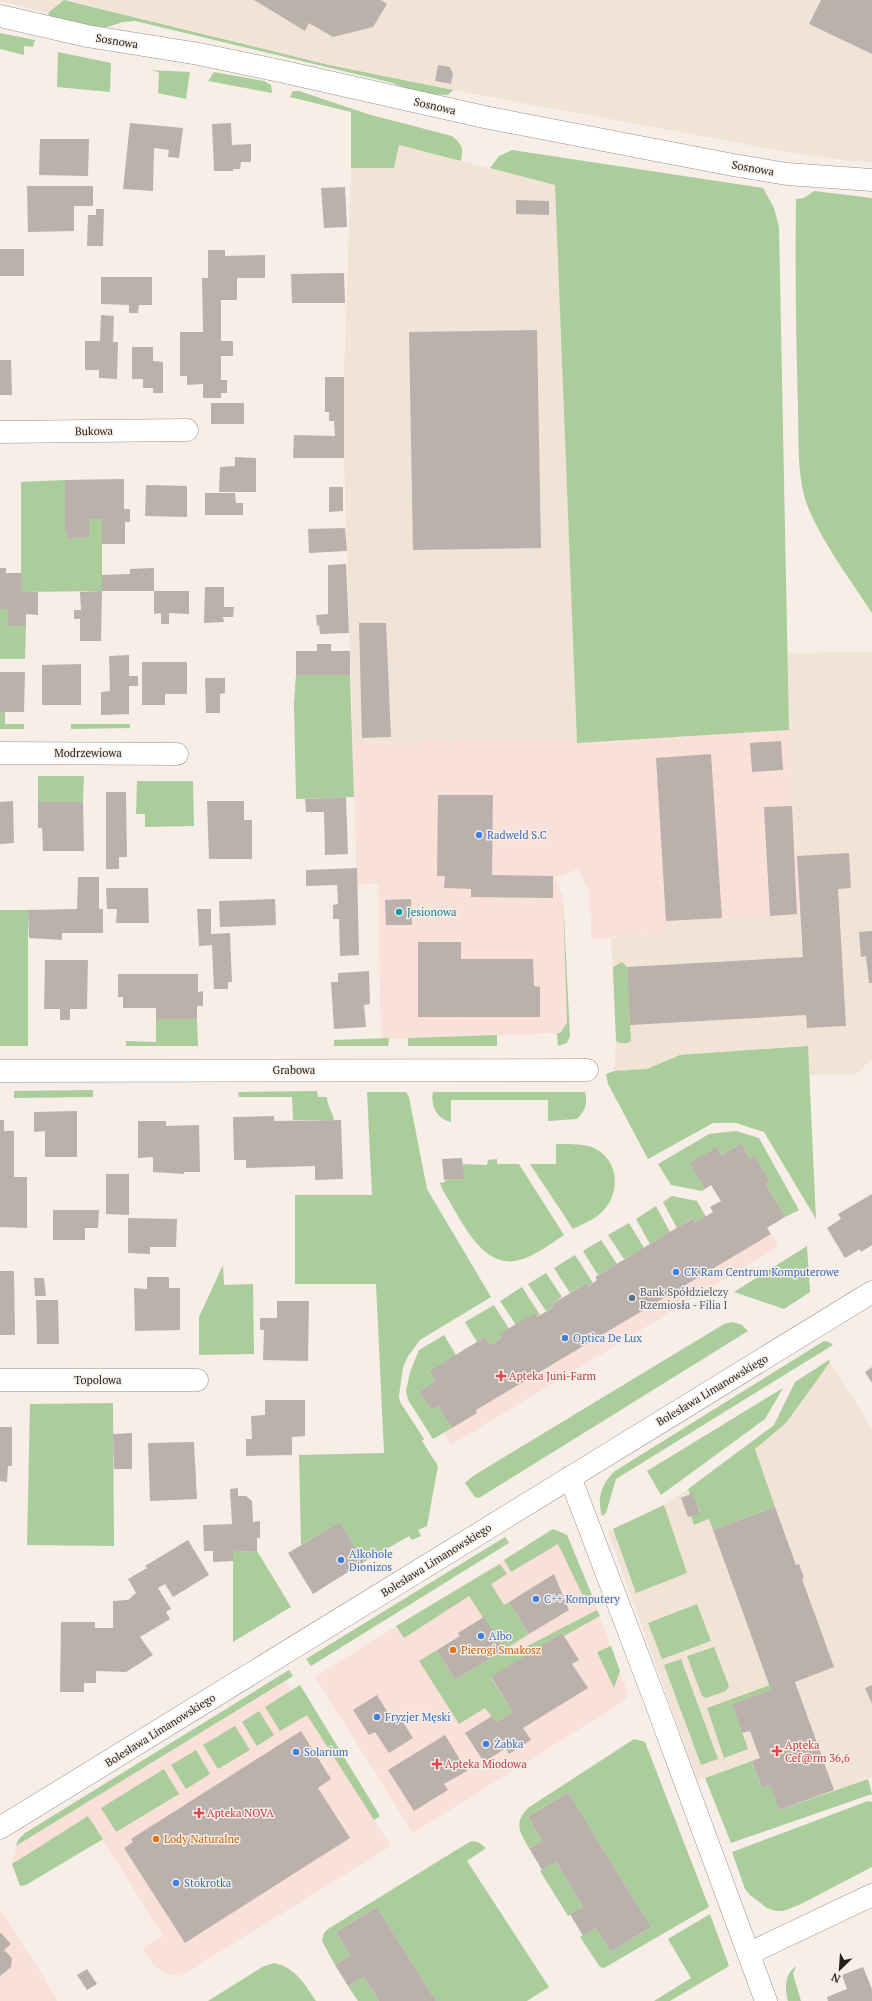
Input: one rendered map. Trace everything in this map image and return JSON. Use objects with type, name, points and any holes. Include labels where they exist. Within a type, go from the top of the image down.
[{"type":"street","name":"Sosnowa","points":[[0,16],[87,36],[199,54],[280,70],[489,118],[733,165],[786,174],[872,180]]},
{"type":"street","name":"Bukowa","points":[[0,432],[187,430]]},
{"type":"street","name":"Modrzewiowa","points":[[0,753],[177,754]]},
{"type":"street","name":"Grabowa","points":[[0,1071],[587,1070]]},
{"type":"street","name":"Bolesława Limanowskiego","points":[[0,1828],[872,1292]]},
{"type":"street","name":"Topolowa","points":[[0,1380],[197,1380]]},
{"type":"street","points":[[570,1477],[750,1953],[766,2001]]},
{"type":"street","points":[[750,1953],[872,1895]]},
{"type":"shaded area","points":[[0,0],[64,0],[48,13]]},
{"type":"shaded area","points":[[69,0],[872,0],[872,162],[848,161],[772,149],[453,90],[329,65]]},
{"type":"shaded area","points":[[399,145],[555,185],[577,740],[353,743],[344,458],[344,377],[351,168],[394,168]]},
{"type":"shaded area","points":[[872,652],[872,1059],[855,1075],[809,1075],[808,1046],[671,1058],[659,1065],[647,1069],[614,1071],[616,1041],[611,938],[666,934],[666,921],[801,913],[789,730],[786,653]]},
{"type":"shaded area","points":[[789,730],[801,913],[666,921],[667,934],[591,939],[590,892],[578,869],[561,876],[554,876],[563,897],[567,1023],[559,1033],[381,1039],[378,883],[357,885],[353,743],[577,740],[577,743]]},
{"type":"shaded area","points":[[771,1234],[779,1246],[451,1445],[444,1433],[477,1413],[476,1410]]},
{"type":"shaded area","points":[[830,1362],[872,1429],[872,1685],[865,1688],[872,1704],[872,1777],[779,1810],[770,1786],[762,1788],[752,1761],[697,1780],[608,1532],[664,1505],[688,1489],[690,1494],[693,1493],[700,1513],[695,1525],[709,1519],[775,1507],[755,1449],[786,1423]]},
{"type":"shaded area","points":[[553,1529],[567,1535],[592,1595],[628,1694],[624,1701],[413,1833],[315,1677]]},
{"type":"shaded area","points":[[286,1681],[391,1846],[180,1976],[165,1973],[157,1968],[144,1951],[144,1947],[163,1936],[88,1816],[12,1864],[16,1846]]},
{"type":"shaded area","points":[[0,1909],[37,1966],[57,2001],[0,2001]]},
{"type":"green space","points":[[64,0],[329,65],[453,90],[448,95],[420,92],[393,83],[135,21],[123,22],[101,29],[52,19],[48,13]]},
{"type":"green space","points":[[0,33],[35,40],[33,47],[24,46],[24,55],[0,49]]},
{"type":"green space","points":[[58,52],[111,63],[110,92],[57,87]]},
{"type":"green space","points":[[150,70],[190,72],[186,99],[158,93],[159,72]]},
{"type":"green space","points":[[214,72],[264,81],[271,85],[272,93],[208,81]]},
{"type":"green space","points":[[293,91],[299,91],[371,115],[452,136],[462,149],[461,161],[399,145],[394,168],[351,168],[351,112],[290,97]]},
{"type":"green space","points":[[512,150],[763,188],[774,208],[779,227],[789,730],[577,743],[555,185],[490,168],[499,156]]},
{"type":"green space","points":[[814,191],[872,198],[872,613],[831,551],[816,525],[806,500],[800,474],[796,330],[796,199],[804,198]]},
{"type":"green space","points":[[65,480],[65,530],[67,531],[67,539],[89,538],[89,519],[102,519],[102,591],[21,592],[21,482]]},
{"type":"green space","points":[[0,609],[8,609],[8,626],[26,626],[25,659],[0,659]]},
{"type":"green space","points":[[296,675],[350,675],[354,797],[296,799],[294,703]]},
{"type":"green space","points":[[0,712],[5,712],[5,724],[24,724],[24,729],[0,729]]},
{"type":"green space","points":[[71,724],[130,724],[130,728],[71,729]]},
{"type":"green space","points":[[38,776],[84,776],[83,802],[38,802]]},
{"type":"green space","points":[[137,781],[193,781],[194,826],[145,827],[145,814],[136,814]]},
{"type":"green space","points":[[563,897],[570,1036],[567,1043],[558,1046],[557,1033],[560,1033],[567,1023]]},
{"type":"green space","points":[[0,910],[28,910],[28,1046],[0,1046]]},
{"type":"green space","points":[[622,962],[627,967],[631,1041],[628,1043],[620,1043],[616,1041],[613,967]]},
{"type":"green space","points":[[156,1019],[197,1019],[198,1046],[126,1046],[126,1041],[156,1042]]},
{"type":"green space","points":[[497,1035],[497,1046],[408,1046],[408,1038]]},
{"type":"green space","points":[[389,1038],[388,1046],[334,1046],[334,1040]]},
{"type":"green space","points":[[808,1046],[816,1219],[764,1132],[736,1123],[713,1123],[648,1159],[608,1084],[606,1074],[614,1071],[647,1069],[680,1055]]},
{"type":"green space","points":[[93,1090],[93,1097],[14,1098],[14,1091]]},
{"type":"green space","points":[[317,1091],[318,1097],[327,1097],[334,1120],[293,1120],[292,1097],[239,1097],[238,1092]]},
{"type":"green space","points":[[367,1092],[406,1092],[409,1097],[427,1189],[491,1297],[420,1340],[408,1356],[403,1367],[399,1396],[400,1402],[424,1439],[422,1441],[438,1466],[427,1526],[418,1530],[421,1536],[412,1540],[409,1536],[364,1562],[340,1522],[301,1545],[299,1455],[384,1453],[376,1284],[295,1284],[295,1195],[372,1195]]},
{"type":"green space","points":[[433,1092],[585,1092],[586,1103],[584,1110],[577,1119],[548,1121],[548,1100],[451,1100],[451,1122],[438,1115],[434,1107],[432,1097]]},
{"type":"green space","points":[[736,1131],[759,1138],[799,1210],[785,1217],[766,1184],[770,1182],[755,1157],[750,1159],[741,1143],[722,1155],[717,1147],[705,1189],[702,1191],[671,1185],[658,1164],[709,1134]]},
{"type":"green space","points":[[556,1144],[581,1145],[596,1149],[604,1154],[609,1161],[615,1178],[615,1187],[608,1205],[596,1217],[573,1229],[530,1164],[556,1164]]},
{"type":"green space","points":[[497,1159],[497,1164],[519,1164],[564,1235],[537,1253],[519,1260],[505,1261],[493,1257],[482,1249],[464,1226],[440,1183],[445,1182],[446,1180],[463,1179],[463,1164],[487,1165],[488,1160]]},
{"type":"green space","points":[[672,1196],[697,1201],[706,1217],[695,1223],[692,1218],[677,1228],[663,1202]]},
{"type":"green space","points":[[656,1206],[670,1232],[650,1244],[636,1219]]},
{"type":"green space","points":[[629,1223],[644,1248],[624,1259],[608,1235]]},
{"type":"green space","points":[[601,1240],[617,1264],[598,1275],[583,1251]]},
{"type":"green space","points":[[807,1246],[810,1292],[784,1309],[734,1292]]},
{"type":"green space","points":[[575,1255],[593,1283],[589,1286],[587,1283],[570,1293],[554,1268]]},
{"type":"green space","points":[[223,1265],[224,1285],[253,1284],[254,1354],[199,1355],[199,1317]]},
{"type":"green space","points":[[546,1273],[562,1297],[552,1304],[554,1307],[546,1311],[528,1284]]},
{"type":"green space","points":[[522,1287],[540,1315],[516,1325],[500,1301]]},
{"type":"green space","points":[[494,1305],[509,1329],[500,1334],[502,1338],[490,1345],[485,1337],[477,1342],[465,1322]]},
{"type":"green space","points":[[732,1322],[742,1325],[748,1331],[479,1498],[475,1497],[465,1483],[473,1476],[724,1324]]},
{"type":"green space","points":[[444,1335],[456,1355],[429,1371],[435,1381],[419,1392],[431,1410],[438,1406],[452,1428],[433,1439],[408,1400],[406,1391],[410,1372],[419,1350]]},
{"type":"green space","points":[[824,1341],[833,1345],[616,1479],[606,1513],[602,1516],[600,1503],[601,1492],[606,1481],[615,1471]]},
{"type":"green space","points":[[829,1360],[830,1362],[786,1423],[755,1449],[775,1507],[713,1530],[709,1519],[694,1525],[691,1516],[700,1512],[693,1494],[690,1494],[688,1489],[774,1425],[795,1382]]},
{"type":"green space","points":[[783,1388],[765,1419],[661,1495],[647,1471]]},
{"type":"green space","points":[[113,1403],[114,1546],[27,1545],[30,1404]]},
{"type":"green space","points":[[664,1505],[687,1573],[636,1593],[613,1529]]},
{"type":"green space","points":[[553,1529],[567,1535],[592,1595],[588,1596],[582,1594],[558,1544],[511,1572],[504,1560]]},
{"type":"green space","points":[[505,1537],[509,1543],[311,1666],[306,1659]]},
{"type":"green space","points":[[257,1551],[291,1607],[233,1642],[233,1552]]},
{"type":"green space","points":[[500,1564],[507,1574],[491,1584],[504,1605],[509,1602],[529,1634],[504,1650],[469,1596],[404,1638],[396,1626]]},
{"type":"green space","points":[[697,1604],[711,1641],[662,1659],[648,1623]]},
{"type":"green space","points":[[597,1610],[600,1616],[564,1636],[562,1633],[491,1678],[513,1712],[496,1722],[485,1708],[459,1724],[419,1661],[437,1650],[455,1680],[504,1650],[508,1656]]},
{"type":"green space","points":[[611,1646],[620,1671],[614,1688],[597,1652]]},
{"type":"green space","points":[[714,1647],[729,1686],[726,1691],[706,1698],[702,1696],[687,1656]]},
{"type":"green space","points":[[681,1659],[718,1759],[701,1765],[664,1665]]},
{"type":"green space","points":[[289,1670],[293,1676],[16,1846],[18,1840],[25,1833]]},
{"type":"green space","points":[[300,1685],[380,1816],[374,1820],[307,1715],[280,1731],[265,1707]]},
{"type":"green space","points":[[770,1685],[771,1690],[732,1704],[748,1749],[724,1758],[707,1708]]},
{"type":"green space","points":[[259,1711],[274,1735],[257,1746],[242,1722]]},
{"type":"green space","points":[[235,1726],[250,1750],[218,1769],[203,1745]]},
{"type":"green space","points":[[634,1739],[645,1742],[709,1907],[604,1968],[600,1967],[580,1937],[596,1928],[611,1952],[651,1927],[568,1792],[528,1817],[542,1841],[529,1848],[521,1833],[519,1823],[523,1814],[528,1808]]},
{"type":"green space","points":[[196,1750],[210,1774],[186,1789],[171,1765]]},
{"type":"green space","points":[[752,1761],[762,1788],[770,1785],[779,1810],[868,1779],[872,1794],[731,1843],[705,1778]]},
{"type":"green space","points":[[164,1769],[179,1794],[116,1832],[101,1808]]},
{"type":"green space","points":[[868,1801],[872,1802],[872,1867],[799,1905],[783,1911],[776,1911],[767,1908],[750,1895],[745,1889],[732,1852]]},
{"type":"green space","points":[[88,1816],[103,1839],[26,1885],[20,1886],[12,1864]]},
{"type":"green space","points":[[471,1841],[478,1842],[486,1848],[467,1861],[549,1987],[527,2001],[436,2001],[377,1907],[336,1932],[350,1955],[335,1965],[322,1941],[324,1933],[328,1929]]},
{"type":"green space","points":[[556,1862],[583,1907],[568,1916],[540,1871]]},
{"type":"green space","points":[[710,1914],[729,1966],[670,2001],[654,2001],[691,1978],[668,1939]]},
{"type":"green space","points":[[274,1963],[282,1965],[294,1972],[316,2001],[208,2001],[264,1966]]},
{"type":"green space","points":[[796,1966],[793,1974],[801,2001],[788,2001],[786,1982],[789,1974]]},
{"type":"green space","points":[[364,1977],[379,2001],[358,2001],[348,1986]]},
{"type":"building","points":[[254,0],[381,0],[387,4],[373,27],[333,37],[309,23],[305,31]]},
{"type":"building","points":[[821,0],[872,0],[872,54],[809,24]]},
{"type":"building","points":[[438,65],[450,67],[453,74],[451,84],[435,81]]},
{"type":"building","points":[[130,123],[183,128],[179,158],[168,157],[169,150],[154,148],[153,191],[123,189]]},
{"type":"building","points":[[231,123],[232,145],[251,144],[251,162],[241,162],[240,169],[233,169],[233,171],[214,171],[212,124]]},
{"type":"building","points":[[40,139],[89,139],[88,176],[39,175]]},
{"type":"building","points":[[27,186],[93,186],[93,206],[74,206],[74,231],[28,232]]},
{"type":"building","points":[[345,187],[347,227],[324,228],[321,188]]},
{"type":"building","points":[[516,200],[549,201],[549,215],[516,214]]},
{"type":"building","points":[[96,209],[104,209],[103,246],[87,246],[88,215],[96,215]]},
{"type":"building","points":[[0,249],[24,249],[24,276],[0,276]]},
{"type":"building","points":[[208,250],[225,250],[225,256],[265,255],[265,278],[237,278],[237,300],[221,300],[221,341],[233,341],[233,356],[221,356],[221,380],[227,380],[227,393],[221,393],[221,398],[203,398],[203,384],[187,385],[187,376],[180,376],[180,332],[203,332],[202,278],[208,278]]},
{"type":"building","points":[[344,273],[345,303],[292,303],[291,274]]},
{"type":"building","points":[[101,277],[152,277],[152,305],[139,305],[138,313],[129,313],[129,305],[101,304]]},
{"type":"building","points":[[101,315],[114,316],[113,342],[118,342],[117,379],[99,378],[99,370],[85,370],[85,341],[100,341]]},
{"type":"building","points":[[537,330],[541,548],[413,550],[409,332]]},
{"type":"building","points":[[132,347],[153,347],[153,361],[163,362],[163,393],[153,393],[153,388],[143,388],[143,379],[132,379]]},
{"type":"building","points":[[0,360],[11,360],[12,395],[0,395]]},
{"type":"building","points":[[325,377],[344,377],[344,458],[293,458],[294,435],[335,436],[334,421],[329,421],[329,412],[325,412]]},
{"type":"building","points":[[211,403],[244,403],[244,424],[211,424]]},
{"type":"building","points":[[235,457],[256,458],[256,492],[219,492],[220,467],[235,466]]},
{"type":"building","points":[[124,479],[124,509],[130,509],[130,522],[125,522],[125,544],[102,544],[102,519],[89,519],[89,538],[67,539],[67,531],[65,531],[65,480]]},
{"type":"building","points":[[146,485],[187,486],[187,517],[145,516]]},
{"type":"building","points":[[329,487],[343,487],[343,511],[329,512]]},
{"type":"building","points":[[205,493],[235,493],[236,503],[243,503],[243,515],[205,515]]},
{"type":"building","points":[[345,528],[347,551],[309,553],[308,529]]},
{"type":"building","points":[[346,564],[349,633],[320,634],[319,625],[317,626],[316,615],[328,614],[328,565]]},
{"type":"building","points":[[0,568],[6,568],[6,573],[22,573],[21,592],[38,592],[38,615],[26,614],[26,626],[8,626],[8,609],[0,609]]},
{"type":"building","points":[[154,568],[154,591],[102,591],[102,575],[130,574],[130,569]]},
{"type":"building","points":[[205,587],[224,587],[224,607],[234,607],[233,617],[223,617],[224,622],[204,623]]},
{"type":"building","points":[[102,591],[101,641],[80,641],[80,619],[74,619],[74,610],[81,610],[80,592]]},
{"type":"building","points":[[154,591],[189,591],[189,614],[169,613],[169,624],[161,624],[161,613],[154,614]]},
{"type":"building","points":[[359,623],[386,623],[391,737],[362,738]]},
{"type":"building","points":[[317,644],[331,644],[331,651],[350,651],[350,675],[296,675],[296,651],[317,651]]},
{"type":"building","points":[[129,655],[129,676],[138,676],[138,686],[129,686],[129,714],[101,715],[101,692],[110,691],[109,656]]},
{"type":"building","points":[[142,662],[187,662],[187,694],[165,694],[165,705],[142,705]]},
{"type":"building","points":[[81,664],[81,705],[42,705],[42,665]]},
{"type":"building","points":[[0,672],[25,672],[24,712],[0,712]]},
{"type":"building","points":[[205,678],[225,678],[225,693],[220,694],[220,713],[206,713]]},
{"type":"building","points":[[781,741],[783,770],[752,772],[750,743]]},
{"type":"building","points":[[711,754],[722,918],[666,921],[656,758]]},
{"type":"building","points":[[106,792],[126,792],[127,857],[119,857],[119,869],[106,869]]},
{"type":"building","points":[[438,795],[493,795],[492,875],[553,876],[553,898],[471,897],[471,889],[444,888],[445,876],[437,876]]},
{"type":"building","points":[[346,797],[348,854],[325,855],[324,812],[306,812],[305,799]]},
{"type":"building","points":[[13,801],[14,843],[0,844],[0,802]]},
{"type":"building","points":[[207,801],[244,801],[244,820],[252,820],[252,859],[209,859]]},
{"type":"building","points":[[38,802],[83,802],[84,851],[43,851],[42,828],[38,828]]},
{"type":"building","points":[[792,806],[797,914],[770,916],[764,807]]},
{"type":"building","points":[[849,853],[851,888],[838,889],[846,1026],[807,1028],[806,1015],[630,1025],[627,967],[803,957],[797,856]]},
{"type":"building","points":[[357,868],[359,955],[340,956],[339,919],[333,919],[333,905],[338,904],[337,885],[306,886],[306,870]]},
{"type":"building","points":[[78,877],[99,877],[99,909],[103,909],[103,933],[62,933],[62,940],[29,938],[28,910],[77,909]]},
{"type":"building","points":[[106,888],[148,888],[149,923],[116,923],[117,909],[107,909]]},
{"type":"building","points":[[275,899],[276,925],[220,927],[219,901]]},
{"type":"building","name":"Jesionowa","points":[[411,899],[412,925],[386,925],[385,900]]},
{"type":"building","points":[[197,909],[211,909],[211,934],[230,933],[232,982],[228,982],[228,989],[214,989],[212,945],[199,946]]},
{"type":"building","points":[[872,931],[872,983],[869,983],[866,956],[861,957],[859,932]]},
{"type":"building","points":[[418,942],[461,942],[461,959],[533,959],[534,986],[540,987],[540,1017],[418,1017]]},
{"type":"building","points":[[45,960],[88,960],[87,1009],[70,1009],[70,1020],[60,1020],[60,1009],[44,1009]]},
{"type":"building","points":[[369,971],[370,1004],[364,1005],[366,1027],[334,1029],[331,982],[338,982],[338,973]]},
{"type":"building","points":[[118,974],[198,974],[198,992],[203,991],[203,1006],[197,1006],[197,1019],[156,1019],[156,1008],[123,1008],[123,997],[118,997]]},
{"type":"building","points":[[77,1111],[77,1157],[45,1157],[45,1131],[34,1132],[34,1112]]},
{"type":"building","points":[[274,1116],[274,1121],[341,1120],[343,1179],[315,1180],[315,1166],[246,1168],[246,1160],[234,1160],[233,1117]]},
{"type":"building","points":[[0,1120],[4,1120],[4,1131],[14,1131],[14,1177],[27,1177],[27,1228],[0,1227]]},
{"type":"building","points":[[138,1121],[166,1121],[166,1126],[199,1125],[200,1172],[184,1172],[184,1174],[153,1172],[153,1157],[138,1158]]},
{"type":"building","points":[[741,1143],[750,1159],[755,1156],[770,1182],[766,1184],[785,1217],[767,1228],[771,1234],[476,1410],[477,1413],[452,1428],[438,1406],[431,1410],[419,1392],[435,1381],[429,1371],[485,1337],[490,1345],[502,1338],[499,1334],[535,1313],[537,1317],[554,1307],[552,1304],[587,1283],[589,1286],[597,1280],[595,1277],[693,1218],[695,1223],[713,1212],[710,1207],[721,1201],[711,1185],[705,1189],[690,1163],[717,1147],[722,1155]]},
{"type":"building","points":[[462,1158],[464,1179],[444,1180],[442,1159]]},
{"type":"building","points":[[106,1174],[129,1174],[129,1215],[106,1214]]},
{"type":"building","points":[[872,1194],[872,1245],[861,1252],[860,1249],[845,1258],[827,1228],[841,1219],[838,1214]]},
{"type":"building","points":[[53,1210],[99,1210],[98,1228],[85,1228],[85,1240],[53,1240]]},
{"type":"building","points":[[128,1218],[177,1219],[176,1247],[150,1247],[150,1254],[128,1253]]},
{"type":"building","points":[[0,1271],[14,1271],[15,1335],[0,1335]]},
{"type":"building","points":[[147,1277],[169,1277],[169,1288],[180,1288],[180,1330],[135,1331],[134,1288],[147,1289]]},
{"type":"building","points":[[34,1278],[44,1278],[46,1296],[35,1296]]},
{"type":"building","points":[[36,1300],[58,1300],[59,1344],[37,1344]]},
{"type":"building","points":[[277,1301],[309,1301],[308,1361],[263,1360],[264,1330],[260,1330],[260,1318],[277,1318]]},
{"type":"building","points":[[872,1367],[872,1383],[865,1372]]},
{"type":"building","points":[[265,1400],[305,1400],[305,1436],[292,1437],[292,1455],[246,1456],[246,1439],[252,1439],[251,1416],[265,1415]]},
{"type":"building","points":[[0,1427],[12,1427],[12,1466],[8,1466],[7,1482],[0,1481]]},
{"type":"building","points":[[132,1433],[132,1469],[114,1469],[113,1434]]},
{"type":"building","points":[[194,1442],[197,1499],[150,1501],[148,1443]]},
{"type":"building","points":[[238,1488],[238,1496],[246,1496],[252,1501],[253,1522],[260,1521],[260,1538],[257,1538],[257,1551],[233,1552],[233,1561],[213,1562],[213,1551],[204,1551],[203,1525],[232,1524],[230,1489]]},
{"type":"building","points":[[693,1493],[700,1513],[688,1517],[681,1498]]},
{"type":"building","points":[[775,1507],[796,1565],[799,1564],[804,1578],[802,1579],[834,1667],[795,1682],[834,1790],[779,1810],[770,1785],[762,1788],[752,1761],[760,1758],[750,1731],[742,1733],[732,1704],[771,1690],[713,1530]]},
{"type":"building","points":[[340,1522],[364,1562],[313,1594],[288,1553]]},
{"type":"building","points":[[188,1540],[209,1575],[173,1597],[165,1584],[158,1588],[171,1609],[166,1612],[170,1619],[140,1637],[153,1655],[126,1672],[96,1671],[96,1683],[84,1683],[84,1692],[60,1692],[61,1622],[95,1622],[95,1628],[113,1628],[113,1601],[128,1600],[136,1593],[128,1579],[147,1568],[145,1566]]},
{"type":"building","points":[[554,1574],[569,1610],[529,1634],[509,1602]]},
{"type":"building","points":[[484,1617],[504,1650],[455,1680],[437,1650],[460,1636],[458,1633]]},
{"type":"building","points":[[562,1633],[579,1660],[572,1664],[588,1688],[523,1728],[531,1740],[509,1754],[506,1748],[484,1762],[465,1733],[492,1716],[496,1722],[513,1712],[491,1677]]},
{"type":"building","points":[[872,1685],[872,1704],[865,1688]]},
{"type":"building","points":[[377,1695],[391,1718],[398,1714],[413,1738],[389,1753],[375,1732],[369,1735],[353,1710]]},
{"type":"building","points":[[301,1731],[331,1779],[318,1788],[350,1838],[185,1943],[124,1848],[133,1842],[131,1839]]},
{"type":"building","points":[[445,1735],[467,1771],[444,1784],[448,1790],[414,1811],[388,1770]]},
{"type":"building","points":[[568,1792],[651,1927],[611,1952],[596,1928],[583,1936],[570,1914],[583,1907],[556,1862],[542,1870],[529,1848],[542,1841],[528,1817]]},
{"type":"building","points":[[377,1907],[436,2001],[379,2001],[364,1977],[348,1986],[335,1965],[350,1955],[336,1932]]},
{"type":"building","points":[[1,1933],[11,1944],[4,1950],[12,1958],[11,1967],[0,1976],[0,1934]]},
{"type":"building","points":[[863,1967],[872,1989],[872,2001],[828,2001],[827,1997],[847,1989],[842,1975]]},
{"type":"building","points":[[87,1969],[97,1984],[87,1990],[77,1975]]},
{"type":"place","name":"Radweld S.C","points":[[479,835]]},
{"type":"place","name":"Jesionowa","points":[[399,912]]},
{"type":"place","name":"CK Ram Centrum Komputerowe","points":[[676,1272]]},
{"type":"place","name":"Bank Spółdzielczy Rzemiosła - Filia I","points":[[632,1298]]},
{"type":"place","name":"Optica De Lux","points":[[565,1338]]},
{"type":"place","name":"Apteka Juni-Farm","points":[[501,1376]]},
{"type":"place","name":"Alkohole Dionizos","points":[[341,1560]]},
{"type":"place","name":"C++ Komputery","points":[[536,1599]]},
{"type":"place","name":"Albo","points":[[481,1636]]},
{"type":"place","name":"Pierogi Smakosz","points":[[453,1650]]},
{"type":"place","name":"Fryzjer Męski","points":[[377,1717]]},
{"type":"place","name":"Żabka","points":[[486,1744]]},
{"type":"place","name":"Apteka Cef@rm 36,6","points":[[777,1751]]},
{"type":"place","name":"Solarium","points":[[296,1752]]},
{"type":"place","name":"Apteka Miodowa","points":[[437,1764]]},
{"type":"place","name":"Apteka NOVA","points":[[199,1813]]},
{"type":"place","name":"Lody Naturalne","points":[[156,1839]]},
{"type":"place","name":"Stokrotka","points":[[176,1883]]}]
